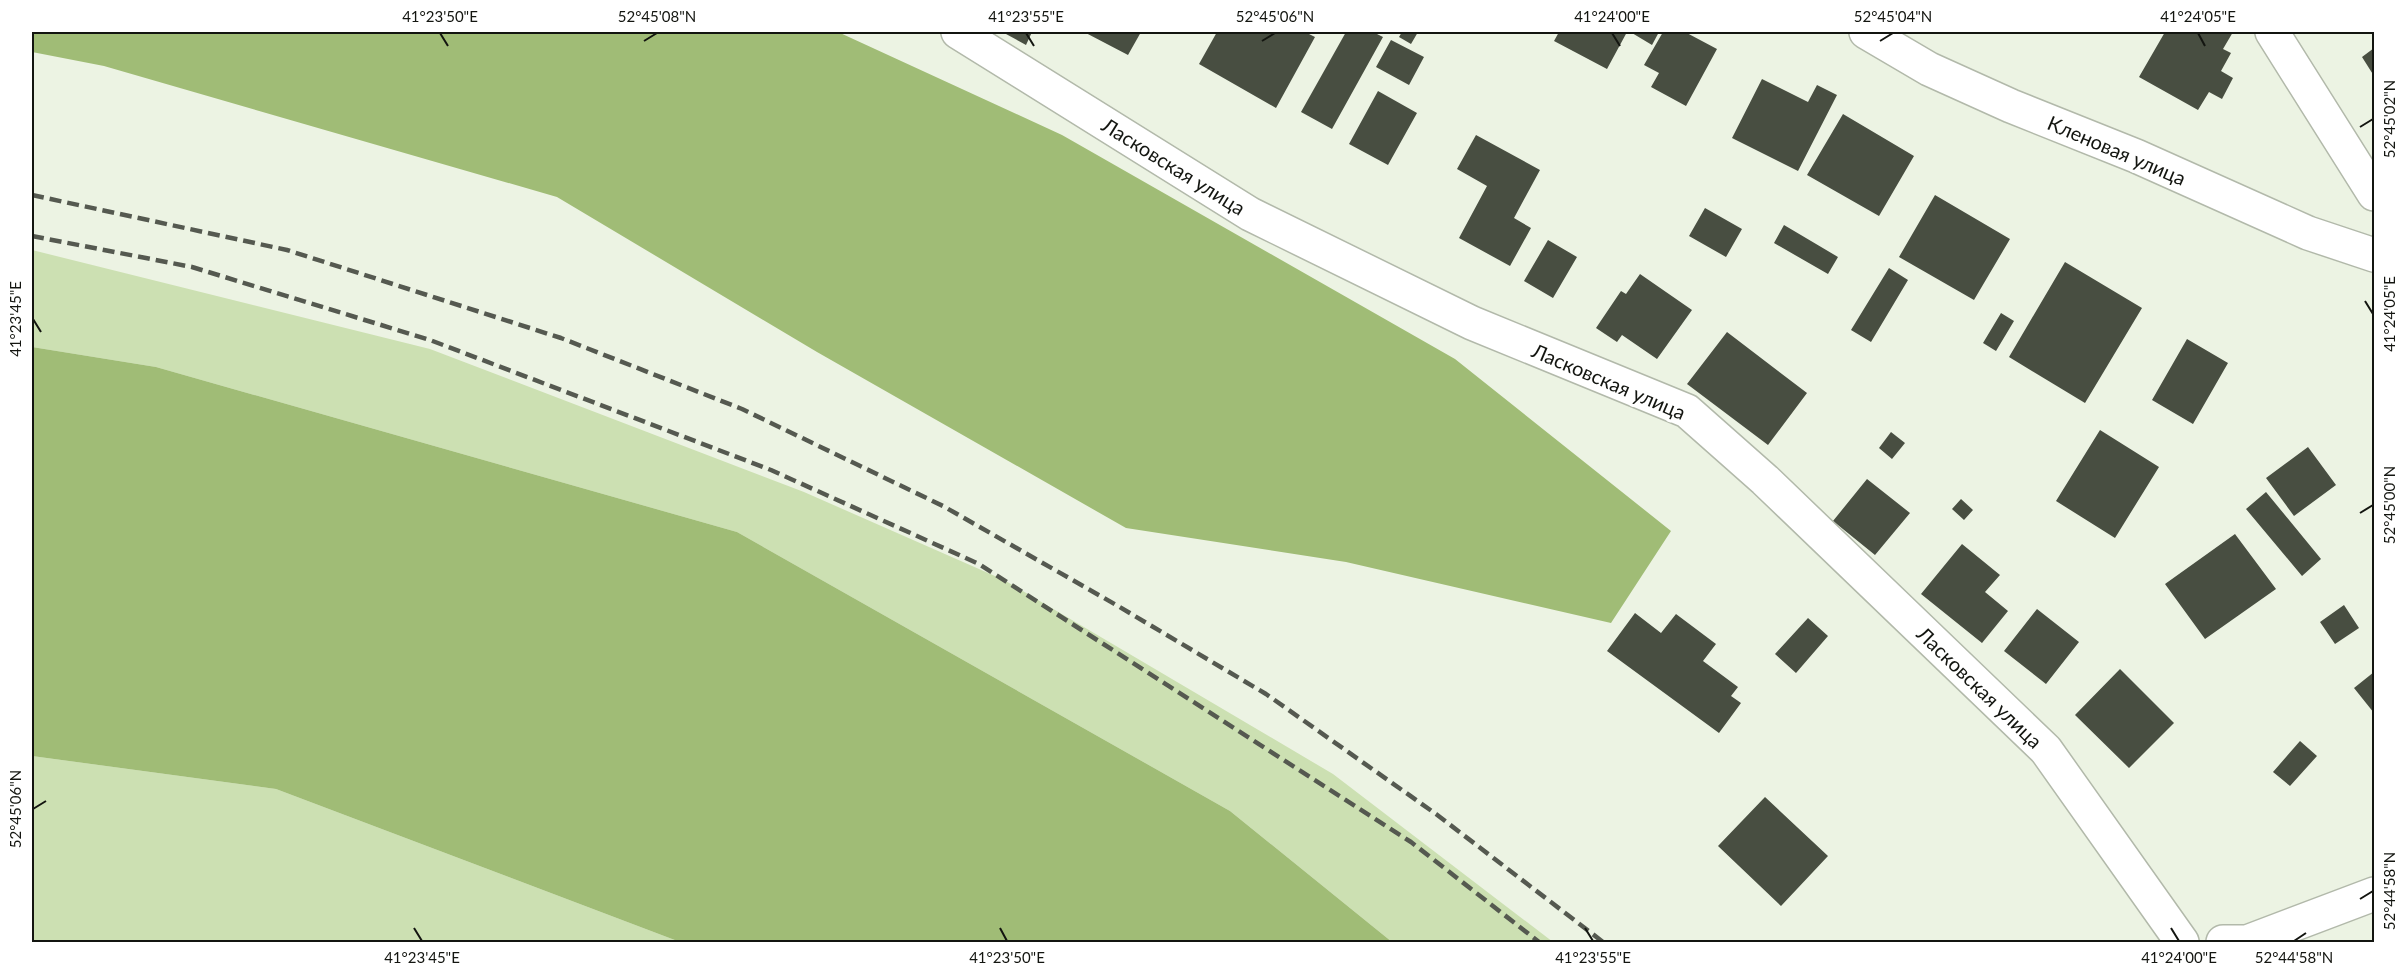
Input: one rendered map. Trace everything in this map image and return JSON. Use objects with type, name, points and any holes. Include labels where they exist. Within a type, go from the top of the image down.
[{"type":"street","name":"Ласковская улица","points":[[958,32],[1250,214],[1472,322],[1687,411],[1765,480],[2046,750],[2182,942]]},
{"type":"street","name":"Кленовая улица","points":[[1866,32],[1929,69],[2001,101],[2136,156],[2308,233],[2374,255]]},
{"type":"street","points":[[2272,32],[2374,194]]},
{"type":"street","points":[[2223,942],[2247,942],[2374,894]]},
{"type":"green space","points":[[32,32],[838,32],[1062,135],[1455,359],[1671,531],[1611,623],[1346,562],[1126,528],[817,352],[557,197],[104,66],[32,52]]},
{"type":"green space","points":[[32,250],[430,349],[804,492],[1004,580],[1333,774],[1553,942],[1392,942],[1230,811],[737,532],[156,367],[32,347]]},
{"type":"green space","points":[[32,347],[156,367],[737,532],[1230,811],[1392,942],[680,942],[276,789],[32,756]]},
{"type":"green space","points":[[32,756],[276,789],[680,942],[32,942]]},
{"type":"building","points":[[1008,32],[1032,32],[1026,45],[1006,34]]},
{"type":"building","points":[[1084,32],[1141,32],[1128,55]]},
{"type":"building","points":[[1217,32],[1305,32],[1315,37],[1276,108],[1199,64]]},
{"type":"building","points":[[1346,32],[1373,32],[1383,37],[1332,129],[1301,112]]},
{"type":"building","points":[[1402,32],[1418,32],[1411,44],[1399,37]]},
{"type":"building","points":[[1559,32],[1627,32],[1607,69],[1554,41]]},
{"type":"building","points":[[1633,32],[1659,32],[1652,45]]},
{"type":"building","points":[[1663,32],[1685,32],[1717,49],[1686,106],[1651,87],[1659,73],[1644,65]]},
{"type":"building","points":[[2165,32],[2233,32],[2223,49],[2231,53],[2221,71],[2233,78],[2222,99],[2209,92],[2198,110],[2139,77]]},
{"type":"building","points":[[1391,40],[1424,57],[1409,85],[1376,67]]},
{"type":"building","points":[[2374,48],[2374,76],[2362,57]]},
{"type":"building","points":[[1762,79],[1808,102],[1817,85],[1837,95],[1798,171],[1732,138]]},
{"type":"building","points":[[1378,91],[1417,113],[1388,165],[1349,144]]},
{"type":"building","points":[[1843,114],[1914,156],[1879,216],[1807,175]]},
{"type":"building","points":[[1476,135],[1540,170],[1514,218],[1531,228],[1510,266],[1459,238],[1487,186],[1457,169]]},
{"type":"building","points":[[1935,195],[2010,239],[1974,300],[1899,257]]},
{"type":"building","points":[[1705,208],[1742,229],[1726,257],[1689,236]]},
{"type":"building","points":[[1784,225],[1838,257],[1828,274],[1774,243]]},
{"type":"building","points":[[1548,240],[1577,257],[1553,298],[1524,281]]},
{"type":"building","points":[[2065,262],[2142,308],[2085,403],[2009,357]]},
{"type":"building","points":[[1889,268],[1908,280],[1871,342],[1851,330]]},
{"type":"building","points":[[1640,274],[1692,310],[1657,359],[1622,335],[1617,342],[1596,328],[1621,291],[1626,294]]},
{"type":"building","points":[[2001,313],[2014,321],[1996,351],[1983,343]]},
{"type":"building","points":[[1727,332],[1807,393],[1768,445],[1687,384]]},
{"type":"building","points":[[2187,339],[2228,363],[2193,424],[2152,400]]},
{"type":"building","points":[[2100,430],[2159,467],[2115,538],[2056,501]]},
{"type":"building","points":[[1891,432],[1905,443],[1892,459],[1879,448]]},
{"type":"building","points":[[2308,447],[2336,485],[2294,516],[2266,478]]},
{"type":"building","points":[[1867,479],[1910,513],[1875,555],[1833,521]]},
{"type":"building","points":[[2266,492],[2321,559],[2302,576],[2246,509]]},
{"type":"building","points":[[1961,499],[1973,510],[1964,520],[1952,509]]},
{"type":"building","points":[[2235,534],[2276,589],[2205,639],[2165,584]]},
{"type":"building","points":[[1962,544],[2000,575],[1985,592],[2008,611],[1982,643],[1921,594]]},
{"type":"building","points":[[2344,605],[2359,628],[2335,644],[2320,622]]},
{"type":"building","points":[[2037,609],[2079,642],[2046,684],[2004,651]]},
{"type":"building","points":[[1635,613],[1661,633],[1676,614],[1716,644],[1703,661],[1738,687],[1731,696],[1741,703],[1719,733],[1607,651]]},
{"type":"building","points":[[1808,618],[1828,636],[1796,673],[1775,654]]},
{"type":"building","points":[[2120,669],[2174,723],[2129,768],[2075,715]]},
{"type":"building","points":[[2374,672],[2374,713],[2354,688]]},
{"type":"building","points":[[2300,741],[2317,756],[2290,786],[2273,772]]},
{"type":"building","points":[[1765,797],[1828,856],[1781,906],[1718,846]]},
{"type":"railway","points":[[32,195],[287,250],[561,338],[742,409],[943,506],[1266,694],[1436,814],[1603,942]]},
{"type":"railway","points":[[32,236],[192,267],[430,340],[771,470],[979,564],[1411,842],[1539,942]]}]
